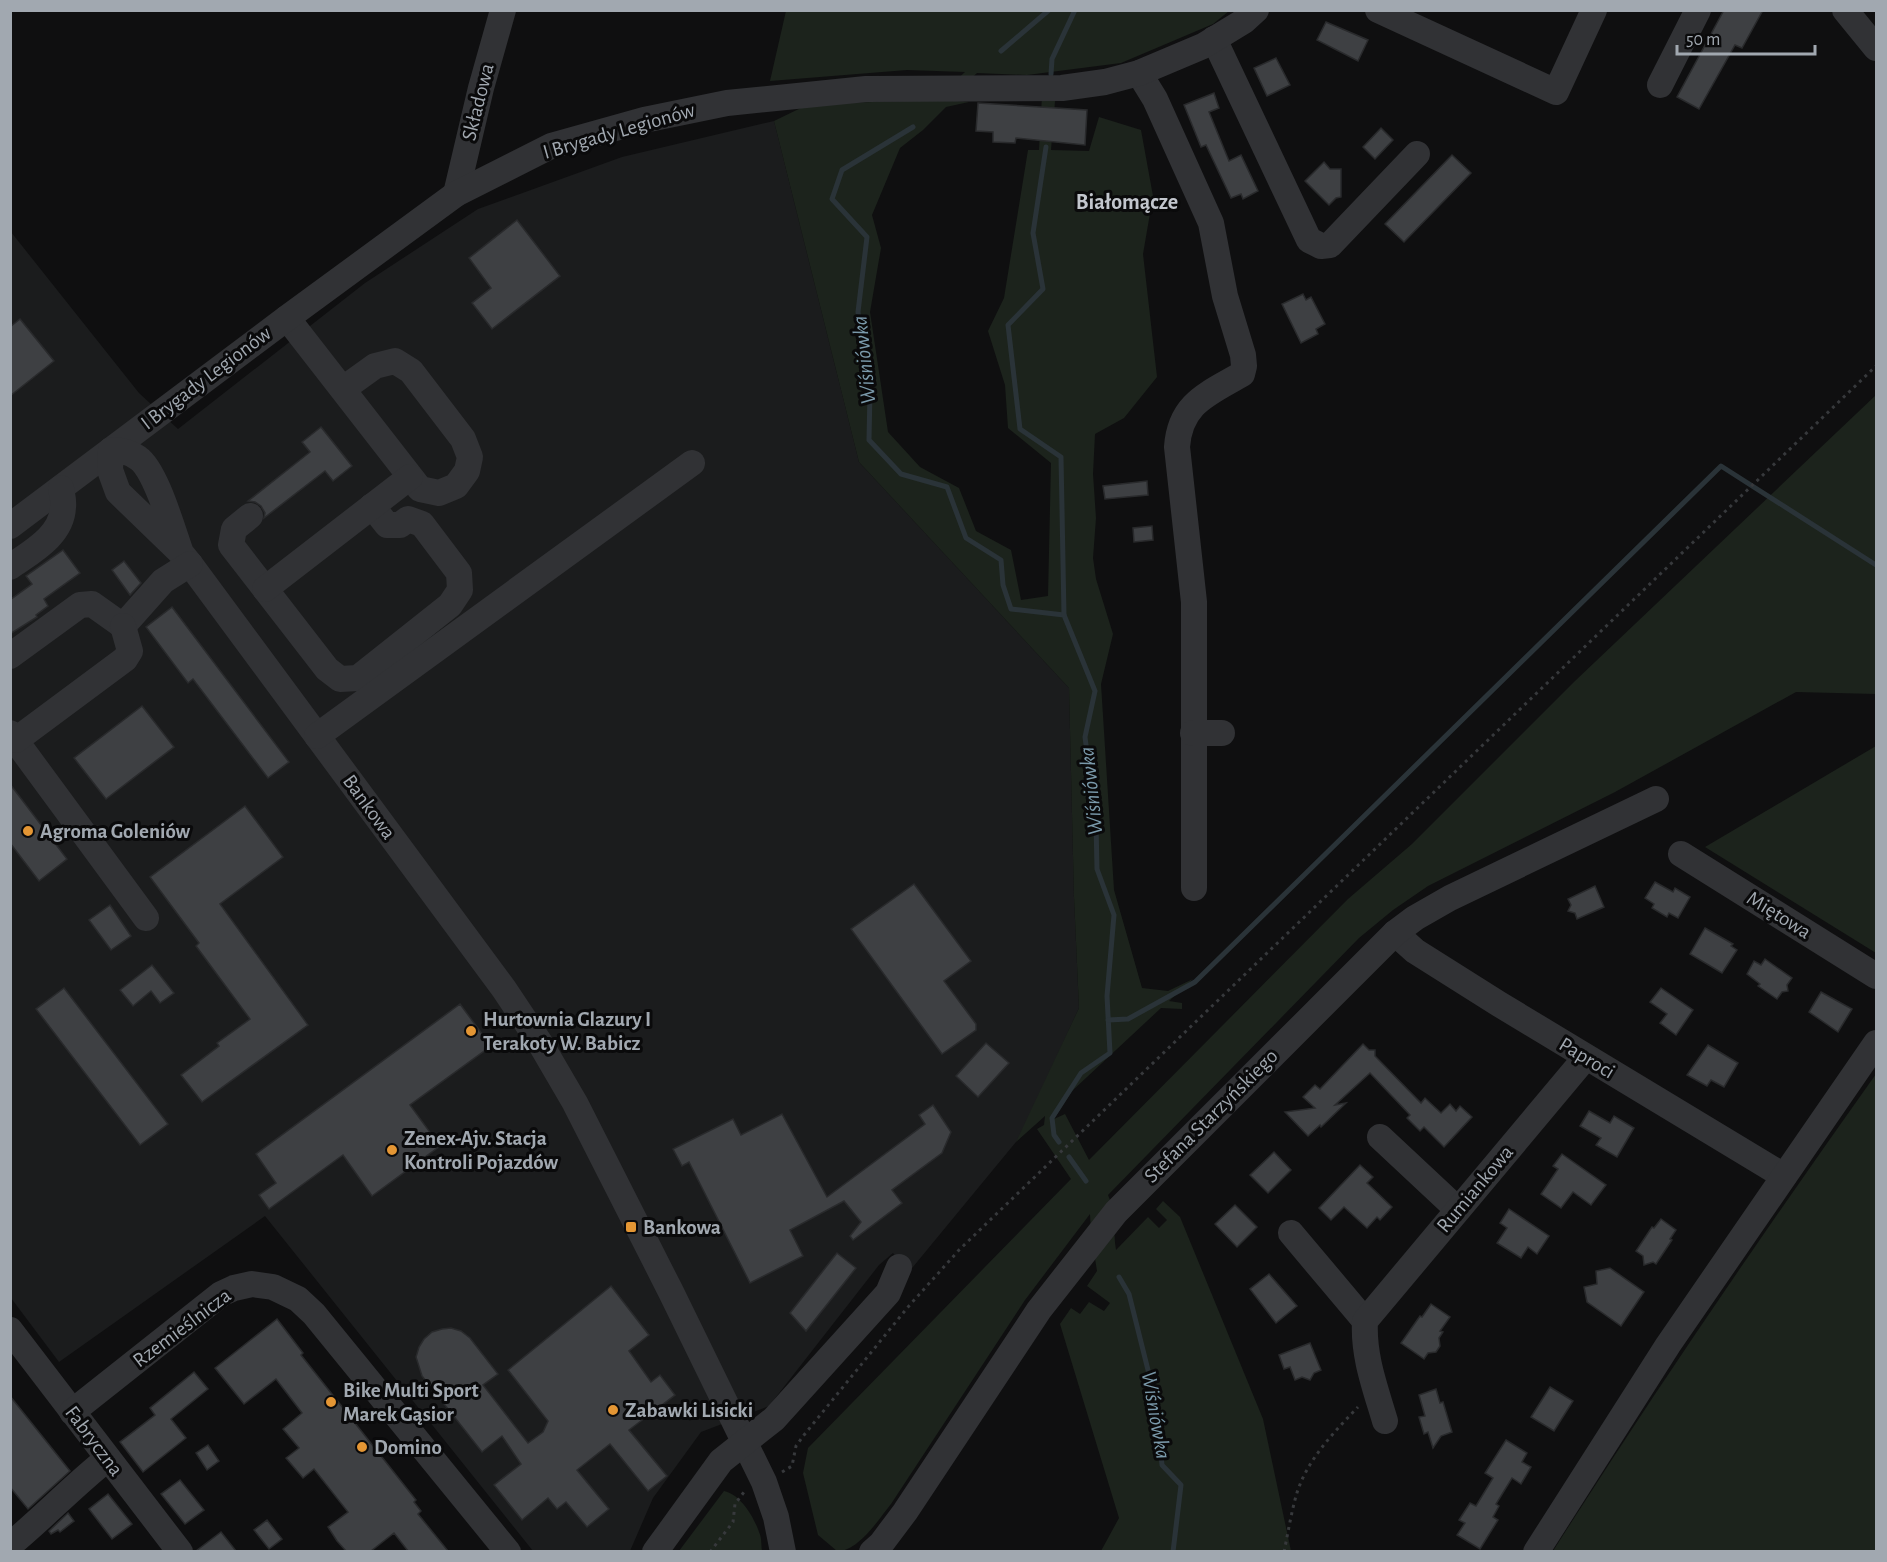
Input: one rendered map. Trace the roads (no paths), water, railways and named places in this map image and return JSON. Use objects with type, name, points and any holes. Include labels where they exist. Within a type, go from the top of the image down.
[{"type":"street","name":"Składowa","points":[[456,194],[481,88],[503,10]]},
{"type":"street","name":"I Brygady Legionów","points":[[10,526],[456,194],[551,146],[644,120],[727,102],[866,89],[1062,88],[1105,82],[1139,73],[1203,46],[1244,21],[1256,10]]},
{"type":"street","points":[[1378,10],[1556,92],[1594,10]]},
{"type":"street","points":[[1660,85],[1698,10]]},
{"type":"street","points":[[1845,10],[1876,48]]},
{"type":"street","points":[[1214,39],[1309,240],[1321,246],[1330,245],[1417,154]]},
{"type":"street","points":[[1139,73],[1155,99],[1212,223],[1225,296],[1243,355],[1244,366],[1242,374],[1194,404],[1184,416],[1178,431],[1177,447],[1194,602],[1194,888]]},
{"type":"street","points":[[287,318],[420,489],[439,493],[456,486],[467,471],[470,458],[463,439],[411,370],[394,361],[375,366],[343,389]]},
{"type":"street","name":"Bankowa","points":[[155,416],[147,448],[147,467],[185,558]]},
{"type":"street","points":[[118,492],[110,470],[111,450],[128,453],[140,459],[147,467]]},
{"type":"street","points":[[317,736],[692,463]]},
{"type":"street","points":[[265,589],[410,477]]},
{"type":"street","name":"Bankowa","points":[[62,487],[93,483],[118,492],[185,558],[504,989],[544,1050],[586,1124],[672,1292],[764,1482],[776,1517],[783,1551]]},
{"type":"street","points":[[10,567],[51,537],[64,508],[62,487]]},
{"type":"street","points":[[250,516],[234,529],[231,546],[327,669],[340,679],[358,678],[450,605],[460,590],[459,573],[422,524],[408,519],[400,525],[387,525],[372,506]]},
{"type":"street","points":[[123,626],[185,558]]},
{"type":"street","points":[[10,656],[80,605],[92,604],[123,626],[130,651],[125,659],[13,736],[146,918]]},
{"type":"street","points":[[1193,733],[1222,733]]},
{"type":"street","name":"Stefana Starzyńskiego","points":[[872,1551],[881,1544],[905,1512],[1039,1310],[1116,1212],[1395,933],[1415,918],[1450,898],[1656,799]]},
{"type":"street","name":"Miętowa","points":[[1680,854],[1876,976]]},
{"type":"street","name":"Paproci","points":[[1395,933],[1415,951],[1436,965],[1784,1176]]},
{"type":"street","points":[[1536,1551],[1668,1345],[1876,1042]]},
{"type":"street","name":"Rumiankowa","points":[[1365,1321],[1586,1057]]},
{"type":"street","points":[[1380,1137],[1457,1209]]},
{"type":"street","points":[[1291,1233],[1365,1321],[1365,1350],[1385,1421]]},
{"type":"street","points":[[656,1551],[721,1461],[774,1419],[888,1293],[899,1267]]},
{"type":"street","name":"Rzemieślnicza","points":[[72,1413],[221,1294],[252,1284],[273,1287],[298,1299],[314,1314],[508,1551]]},
{"type":"street","name":"Fabryczna","points":[[10,1330],[180,1551]]},
{"type":"street","points":[[10,1545],[37,1523],[78,1482],[107,1459]]},
{"type":"waterway","name":"Wiśniówka","points":[[1001,51],[1049,10]]},
{"type":"waterway","points":[[1051,74],[1052,59],[1075,10]]},
{"type":"waterway","name":"Wiśniówka","points":[[913,127],[842,170],[832,199],[867,237],[858,312],[870,392],[869,440],[901,474],[947,487],[966,538],[1001,560],[1003,585],[1011,609],[1064,615],[1095,691],[1085,737],[1096,822],[1097,869],[1114,915],[1107,996],[1110,1053],[1081,1073],[1052,1118],[1054,1135],[1059,1142]]},
{"type":"waterway","points":[[1046,147],[1033,233],[1043,289],[1008,325],[1020,429],[1061,457],[1064,615]]},
{"type":"waterway","points":[[1108,1020],[1128,1019],[1195,982],[1721,466],[1876,565]]},
{"type":"waterway","name":"Wiśniówka","points":[[1069,1157],[1086,1181]]},
{"type":"waterway","name":"Wiśniówka","points":[[1119,1277],[1129,1294],[1155,1398],[1162,1465],[1181,1485],[1173,1552]]},
{"type":"place","name":"Agroma Goleniów","points":[[28,831]]},
{"type":"place","name":"Hurtownia Glazury I Terakoty W. Babicz","points":[[471,1031]]},
{"type":"place","name":"Zenex-Ajv. Stacja Kontroli Pojazdów","points":[[392,1150]]},
{"type":"place","name":"Bankowa","points":[[631,1227]]},
{"type":"place","name":"Bike Multi Sport Marek Gąsior","points":[[331,1402]]},
{"type":"place","name":"Zabawki Lisicki","points":[[613,1410]]},
{"type":"place","name":"Domino","points":[[362,1447]]},
{"type":"district","name":"Białomącze","points":[[1127,202]]}]
